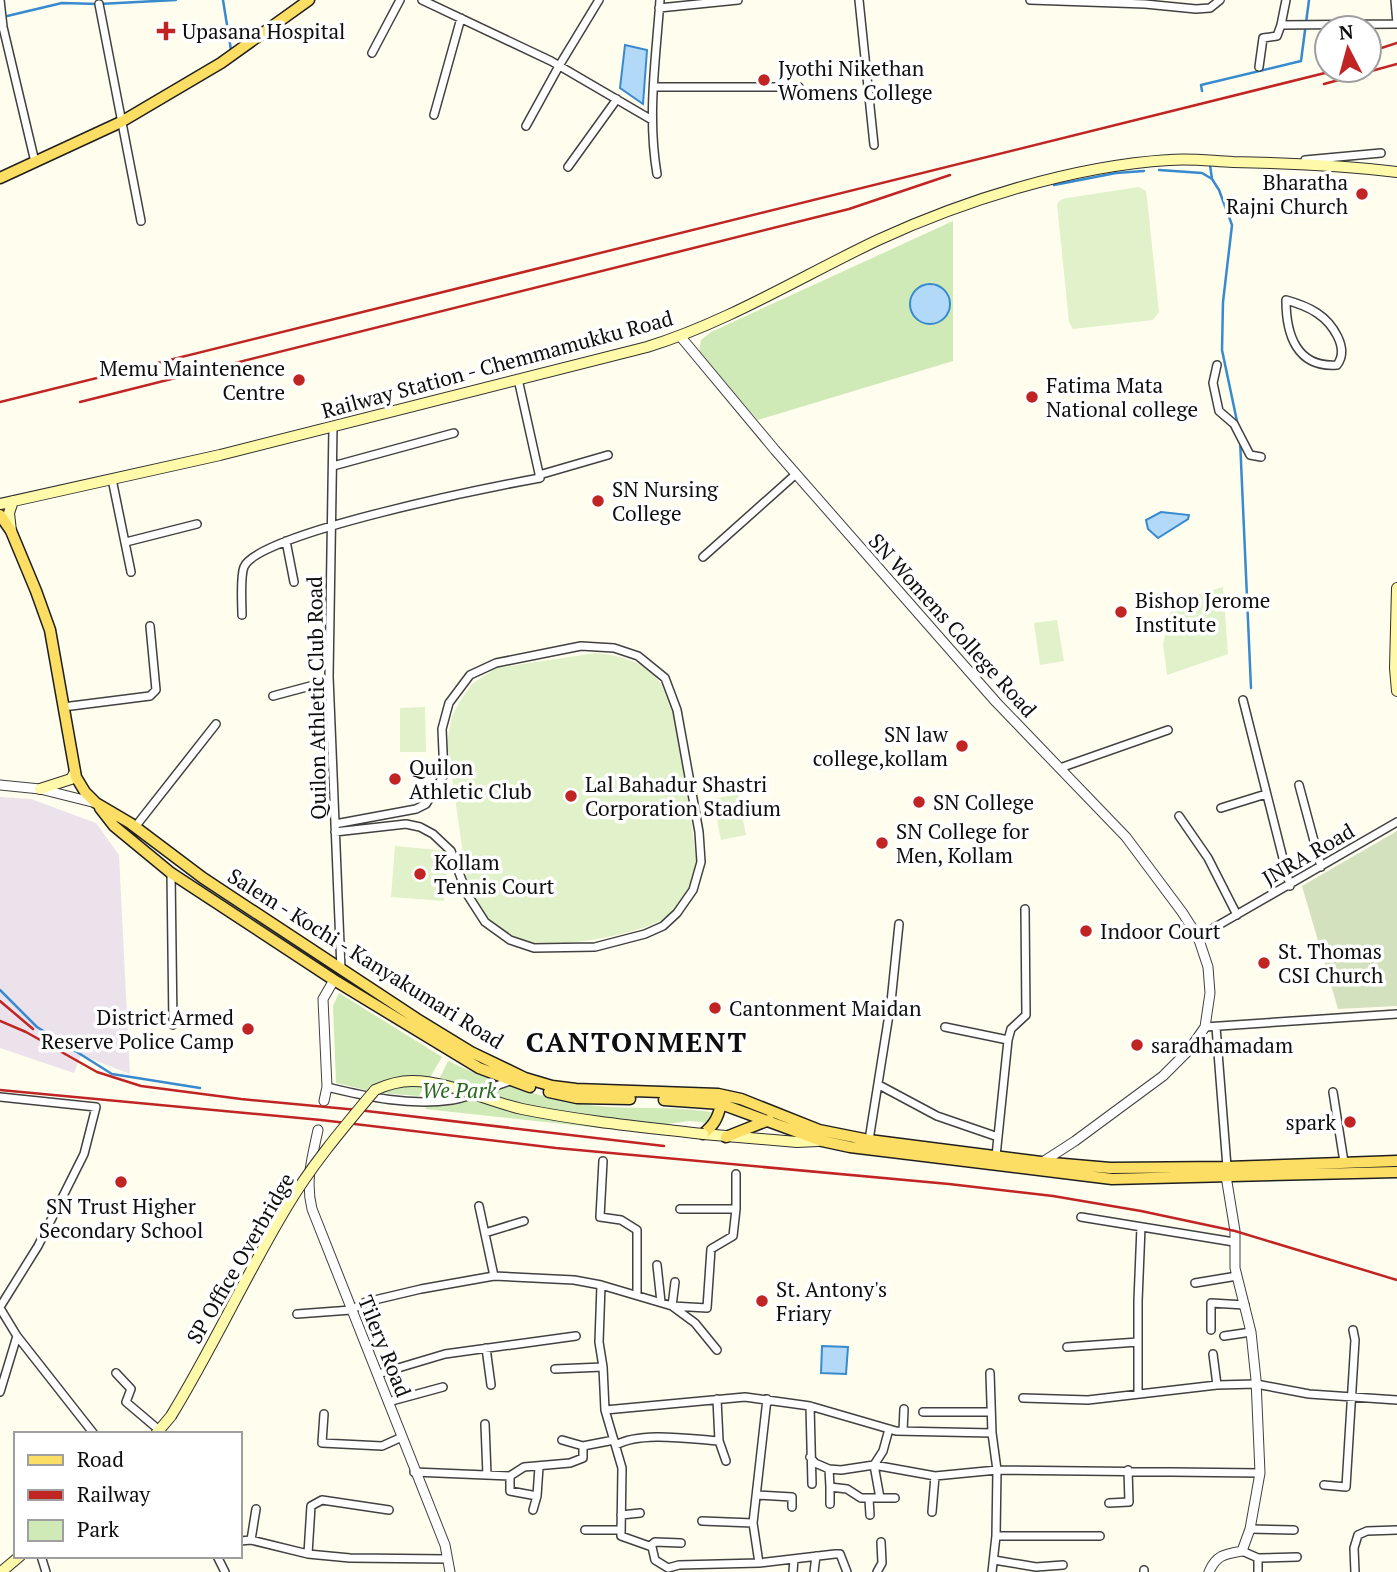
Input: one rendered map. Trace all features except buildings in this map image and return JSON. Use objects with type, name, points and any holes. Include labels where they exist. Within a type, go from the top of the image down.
[{"type":"main road","points":[[0,177],[121,122],[221,63],[309,0]]},
{"type":"main road","name":"Railway Station - Chemmamukku Road","points":[[0,504],[333,427],[680,337],[881,239],[1009,191],[1088,171],[1191,159],[1331,164],[1397,172]]},
{"type":"main road","points":[[11,531],[9,513],[13,501]]},
{"type":"main road","name":"Salem - Kochi - Kanyakumari Road","points":[[0,515],[11,531],[50,630],[75,772],[85,792],[96,803],[135,827],[203,878],[341,969],[471,1052],[525,1079],[576,1089],[718,1094],[741,1099],[819,1130],[869,1140],[996,1156],[1042,1167],[1226,1172],[1344,1162],[1397,1161]]},
{"type":"main road","points":[[1397,588],[1397,691]]},
{"type":"main road","points":[[40,789],[71,779],[75,772]]},
{"type":"main road","points":[[96,803],[114,826],[171,873],[334,980],[479,1068],[510,1080],[531,1088],[577,1098],[721,1104],[822,1141],[850,1147],[1042,1167]]},
{"type":"main road","name":"SP Office Overbridge","points":[[157,1432],[171,1416],[193,1381],[286,1208],[324,1154],[375,1090],[411,1081],[430,1083],[520,1108],[588,1121],[726,1137],[822,1141]]},
{"type":"main road","points":[[703,1134],[713,1126],[719,1116],[721,1104]]},
{"type":"main road","points":[[726,1137],[781,1115]]},
{"type":"main road","points":[[1226,1172],[1397,1172]]},
{"type":"main road","points":[[1,1572],[18,1558]]},
{"type":"street","points":[[0,0],[3,27],[35,162]]},
{"type":"street","points":[[372,53],[400,0]]},
{"type":"street","points":[[422,0],[559,66],[652,120]]},
{"type":"street","points":[[526,126],[599,0]]},
{"type":"street","points":[[657,174],[652,147],[652,120],[659,4],[738,0]]},
{"type":"street","points":[[859,0],[874,145]]},
{"type":"street","points":[[1030,0],[1145,2],[1196,9],[1210,8],[1220,0]]},
{"type":"street","points":[[1259,67],[1263,38],[1277,36],[1286,0]]},
{"type":"street","points":[[1281,25],[1397,24],[1395,0]]},
{"type":"street","points":[[99,4],[141,221]]},
{"type":"street","points":[[434,115],[461,18]]},
{"type":"street","points":[[654,87],[799,87]]},
{"type":"street","points":[[568,167],[617,99]]},
{"type":"street","points":[[1290,162],[1381,153]]},
{"type":"street","points":[[1286,300],[1319,314],[1338,336],[1341,360],[1337,365],[1322,366],[1297,348],[1286,322],[1286,300]]},
{"type":"street","name":"SN Womens College Road","points":[[680,337],[996,702],[1126,837],[1198,937],[1208,967],[1210,1027]]},
{"type":"street","points":[[1217,365],[1213,383],[1219,411],[1234,424],[1250,455],[1261,457]]},
{"type":"street","points":[[242,615],[243,567],[250,559],[286,541],[332,525],[540,478],[518,379]]},
{"type":"street","name":"Quilon Athletic Club Road","points":[[333,427],[330,681],[341,969]]},
{"type":"street","points":[[333,466],[454,433]]},
{"type":"street","points":[[539,475],[608,455]]},
{"type":"street","points":[[703,557],[796,474]]},
{"type":"street","points":[[112,479],[131,572]]},
{"type":"street","points":[[126,542],[197,524]]},
{"type":"street","points":[[286,541],[294,582]]},
{"type":"street","points":[[63,707],[150,696],[156,690],[150,626]]},
{"type":"street","points":[[581,646],[614,648],[638,656],[665,678],[677,710],[699,832],[701,862],[693,890],[677,913],[663,926],[645,934],[594,947],[534,948],[510,940],[485,922],[467,894],[451,851],[433,834],[406,824],[335,828],[426,804],[444,775],[442,729],[449,703],[470,675],[496,663],[581,646]]},
{"type":"street","points":[[273,696],[330,681]]},
{"type":"street","points":[[1243,700],[1290,886]]},
{"type":"street","points":[[135,827],[216,724]]},
{"type":"street","points":[[1060,768],[1168,730]]},
{"type":"street","points":[[0,785],[40,789],[96,803]]},
{"type":"street","points":[[1299,785],[1321,867]]},
{"type":"street","points":[[1222,808],[1266,794]]},
{"type":"street","points":[[1179,816],[1208,858],[1237,915]]},
{"type":"street","name":"JNRA Road","points":[[1198,937],[1397,822]]},
{"type":"street","points":[[171,873],[173,1026]]},
{"type":"street","points":[[996,1156],[1007,1040],[1011,1029],[1026,1015],[1025,909]]},
{"type":"street","points":[[869,1140],[891,1002],[899,924]]},
{"type":"street","points":[[324,1101],[327,1087],[323,999],[334,980]]},
{"type":"street","points":[[1042,1167],[1163,1076],[1210,1027],[1397,1014]]},
{"type":"street","points":[[945,1027],[1007,1040]]},
{"type":"street","points":[[1210,1027],[1233,1219],[1237,1276],[1251,1332],[1256,1384],[1260,1473],[1250,1529],[1242,1551]]},
{"type":"street","points":[[327,1087],[377,1098],[411,1101],[454,1100],[510,1080]]},
{"type":"street","points":[[879,1085],[937,1116],[998,1137]]},
{"type":"street","points":[[1333,1092],[1344,1162]]},
{"type":"street","points":[[0,1097],[96,1107],[84,1154],[37,1246],[0,1307],[17,1336],[92,1432]]},
{"type":"street","name":"Tilery Road","points":[[318,1130],[308,1175],[307,1191],[312,1209],[444,1545],[450,1572]]},
{"type":"street","points":[[603,1161],[600,1217],[621,1220],[636,1230],[637,1294]]},
{"type":"street","points":[[672,1306],[707,1308],[711,1249],[733,1236],[736,1174]]},
{"type":"street","points":[[479,1206],[494,1276]]},
{"type":"street","points":[[680,1209],[736,1209]]},
{"type":"street","points":[[1081,1217],[1234,1242]]},
{"type":"street","points":[[485,1233],[524,1221]]},
{"type":"street","points":[[1138,1394],[1141,1227]]},
{"type":"street","points":[[657,1265],[661,1302]]},
{"type":"street","points":[[297,1314],[351,1310],[366,1302],[494,1276],[574,1280],[637,1294],[672,1306],[695,1323],[718,1350]]},
{"type":"street","points":[[1195,1283],[1237,1276]]},
{"type":"street","points":[[672,1306],[675,1282]]},
{"type":"street","points":[[601,1285],[599,1342],[605,1410],[622,1468],[621,1536],[650,1546]]},
{"type":"street","points":[[1211,1330],[1211,1303],[1245,1304]]},
{"type":"street","points":[[1324,1485],[1346,1487],[1355,1340],[1353,1330]]},
{"type":"street","points":[[1224,1336],[1251,1332]]},
{"type":"street","points":[[0,1392],[17,1336]]},
{"type":"street","points":[[378,1374],[445,1354],[576,1336]]},
{"type":"street","points":[[1067,1347],[1138,1342]]},
{"type":"street","points":[[486,1348],[491,1385]]},
{"type":"street","points":[[1213,1354],[1217,1385]]},
{"type":"street","points":[[555,1368],[603,1367]]},
{"type":"street","points":[[116,1373],[131,1389],[125,1402],[157,1432]]},
{"type":"street","points":[[990,1373],[990,1412],[996,1470],[996,1536],[992,1572]]},
{"type":"street","points":[[1023,1398],[1088,1400],[1217,1385],[1256,1384],[1309,1394],[1397,1400]]},
{"type":"street","points":[[388,1402],[443,1387]]},
{"type":"street","points":[[605,1410],[745,1396],[810,1406],[889,1429],[992,1433]]},
{"type":"street","points":[[717,1399],[719,1441],[726,1461]]},
{"type":"street","points":[[756,1572],[753,1523],[767,1399]]},
{"type":"street","points":[[810,1406],[812,1484]]},
{"type":"street","points":[[903,1431],[904,1409]]},
{"type":"street","points":[[923,1412],[990,1412]]},
{"type":"street","points":[[324,1414],[322,1443],[382,1446],[402,1437]]},
{"type":"street","points":[[485,1424],[487,1475]]},
{"type":"street","points":[[880,1498],[874,1465],[883,1451],[889,1429]]},
{"type":"street","points":[[562,1440],[583,1446],[660,1438],[719,1441]]},
{"type":"street","points":[[414,1472],[510,1476],[524,1467],[570,1463],[583,1458],[583,1446]]},
{"type":"street","points":[[810,1457],[815,1463],[841,1471],[874,1465],[935,1476],[996,1470],[1260,1473]]},
{"type":"street","points":[[533,1510],[539,1467]]},
{"type":"street","points":[[829,1469],[830,1504]]},
{"type":"street","points":[[1109,1503],[1129,1502],[1128,1470]]},
{"type":"street","points":[[510,1476],[510,1491],[537,1496]]},
{"type":"street","points":[[932,1511],[935,1476]]},
{"type":"street","points":[[830,1487],[847,1489],[861,1498],[895,1498]]},
{"type":"street","points":[[757,1495],[792,1497],[792,1507]]},
{"type":"street","points":[[869,1499],[870,1515]]},
{"type":"street","points":[[308,1554],[311,1506],[321,1500],[389,1510]]},
{"type":"street","points":[[251,1540],[256,1509]]},
{"type":"street","points":[[621,1515],[640,1513]]},
{"type":"street","points":[[702,1521],[753,1523]]},
{"type":"street","points":[[1250,1529],[1294,1530]]},
{"type":"street","points":[[584,1530],[621,1530]]},
{"type":"street","points":[[1355,1572],[1354,1549],[1358,1535],[1367,1531],[1397,1530]]},
{"type":"street","points":[[996,1536],[1100,1536]]},
{"type":"street","points":[[242,1541],[251,1540],[308,1554],[350,1558],[447,1559]]},
{"type":"street","points":[[650,1546],[654,1542],[681,1543]]},
{"type":"street","points":[[877,1572],[882,1563],[881,1542]]},
{"type":"street","points":[[650,1546],[654,1560],[668,1568],[699,1568],[840,1554],[847,1572]]},
{"type":"street","points":[[1209,1572],[1214,1562],[1223,1554],[1242,1551],[1258,1558],[1297,1557]]},
{"type":"street","points":[[814,1572],[816,1556]]},
{"type":"street","points":[[1258,1558],[1258,1572]]},
{"type":"street","points":[[793,1572],[794,1559]]},
{"type":"street","points":[[994,1560],[1036,1567],[1063,1565]]},
{"type":"shaded area","points":[[0,797],[31,799],[96,823],[119,855],[130,1074],[81,1055],[74,1073],[0,1048]]},
{"type":"green space","points":[[1139,187],[1146,191],[1159,312],[1153,320],[1073,329],[1069,322],[1057,204],[1067,198]]},
{"type":"green space","points":[[953,221],[953,361],[758,420],[699,353],[701,340],[711,332]]},
{"type":"green space","points":[[1223,587],[1228,654],[1167,675],[1163,644],[1173,602]]},
{"type":"green space","points":[[1057,620],[1064,661],[1040,665],[1034,623]]},
{"type":"green space","name":"Lal Bahadur Shastri Corporation Stadium","points":[[596,653],[624,658],[646,668],[662,685],[677,710],[697,866],[681,903],[660,921],[597,939],[551,944],[517,940],[499,931],[485,917],[467,881],[447,743],[452,716],[472,684],[496,668]]},
{"type":"green space","points":[[425,707],[426,752],[400,752],[400,708]]},
{"type":"green space","points":[[738,794],[746,835],[721,840],[713,799]]},
{"type":"green space","points":[[1397,831],[1397,1006],[1338,1009],[1302,886]]},
{"type":"green space","name":"Kollam Tennis Court","points":[[395,846],[449,851],[444,901],[391,897]]},
{"type":"green space","points":[[339,993],[442,1057],[419,1096],[379,1093],[336,1083],[333,1006]]},
{"type":"green space","name":"We Park","points":[[448,1061],[506,1085],[566,1101],[608,1107],[716,1113],[709,1123],[690,1121],[659,1125],[655,1134],[425,1109]]},
{"type":"water","points":[[625,45],[647,50],[643,104],[620,88]]},
{"type":"water","points":[[930,284],[938,285],[944,290],[949,296],[949,312],[944,318],[938,323],[930,324],[922,323],[916,318],[911,312],[910,304],[911,296],[916,290],[922,285]]},
{"type":"water","points":[[1161,512],[1189,515],[1188,519],[1158,538],[1148,529],[1146,520]]},
{"type":"water","points":[[822,1346],[848,1347],[846,1374],[821,1373]]},
{"type":"waterway","points":[[3,17],[62,3],[176,0]]},
{"type":"waterway","points":[[223,0],[231,50]]},
{"type":"waterway","points":[[1202,91],[1201,85],[1301,61],[1309,0]]},
{"type":"waterway","points":[[1210,165],[1212,179]]},
{"type":"waterway","points":[[1159,170],[1202,173],[1212,179],[1232,225],[1223,302],[1222,350],[1238,426]]},
{"type":"waterway","points":[[1054,185],[1116,173],[1144,171]]},
{"type":"waterway","points":[[1240,439],[1251,688]]},
{"type":"waterway","points":[[0,990],[37,1027],[112,1074],[200,1088]]},
{"type":"railway","points":[[1383,48],[1397,43]]},
{"type":"railway","points":[[1383,68],[1397,64]]},
{"type":"railway","points":[[0,402],[1313,76]]},
{"type":"railway","points":[[80,402],[849,209],[950,175]]},
{"type":"railway","points":[[0,1001],[33,1029]]},
{"type":"railway","points":[[0,1021],[26,1032],[97,1072],[141,1086],[664,1146]]},
{"type":"railway","points":[[0,1090],[321,1120],[556,1148],[1053,1196],[1235,1231],[1397,1280]]},
{"type":"place","name":"Upasana Hospital","points":[[166,31]]},
{"type":"place","name":"Jyothi Nikethan Womens College","points":[[764,80]]},
{"type":"place","name":"Bharatha Rajni Church","points":[[1362,194]]},
{"type":"place","name":"Memu Maintenence Centre","points":[[299,380]]},
{"type":"place","name":"Fatima Mata National college","points":[[1032,397]]},
{"type":"place","name":"SN Nursing College","points":[[598,501]]},
{"type":"place","name":"Bishop Jerome Institute","points":[[1121,612]]},
{"type":"place","name":"SN law college,kollam","points":[[962,746]]},
{"type":"place","name":"Quilon Athletic Club","points":[[395,779]]},
{"type":"place","name":"Lal Bahadur Shastri Corporation Stadium","points":[[571,796]]},
{"type":"place","name":"SN College","points":[[919,802]]},
{"type":"place","name":"SN College for Men, Kollam","points":[[882,843]]},
{"type":"place","name":"Kollam Tennis Court","points":[[420,874]]},
{"type":"place","name":"Indoor Court","points":[[1086,931]]},
{"type":"place","name":"St. Thomas CSI Church","points":[[1264,963]]},
{"type":"place","name":"Cantonment Maidan","points":[[715,1008]]},
{"type":"place","name":"District Armed Reserve Police Camp","points":[[248,1029]]},
{"type":"place","name":"saradhamadam","points":[[1137,1045]]},
{"type":"place","name":"spark","points":[[1350,1122]]},
{"type":"place","name":"SN Trust Higher Secondary School","points":[[121,1182]]},
{"type":"place","name":"St. Antony's Friary","points":[[762,1301]]},
{"type":"district","name":"CANTONMENT","points":[[637,1041]]}]
